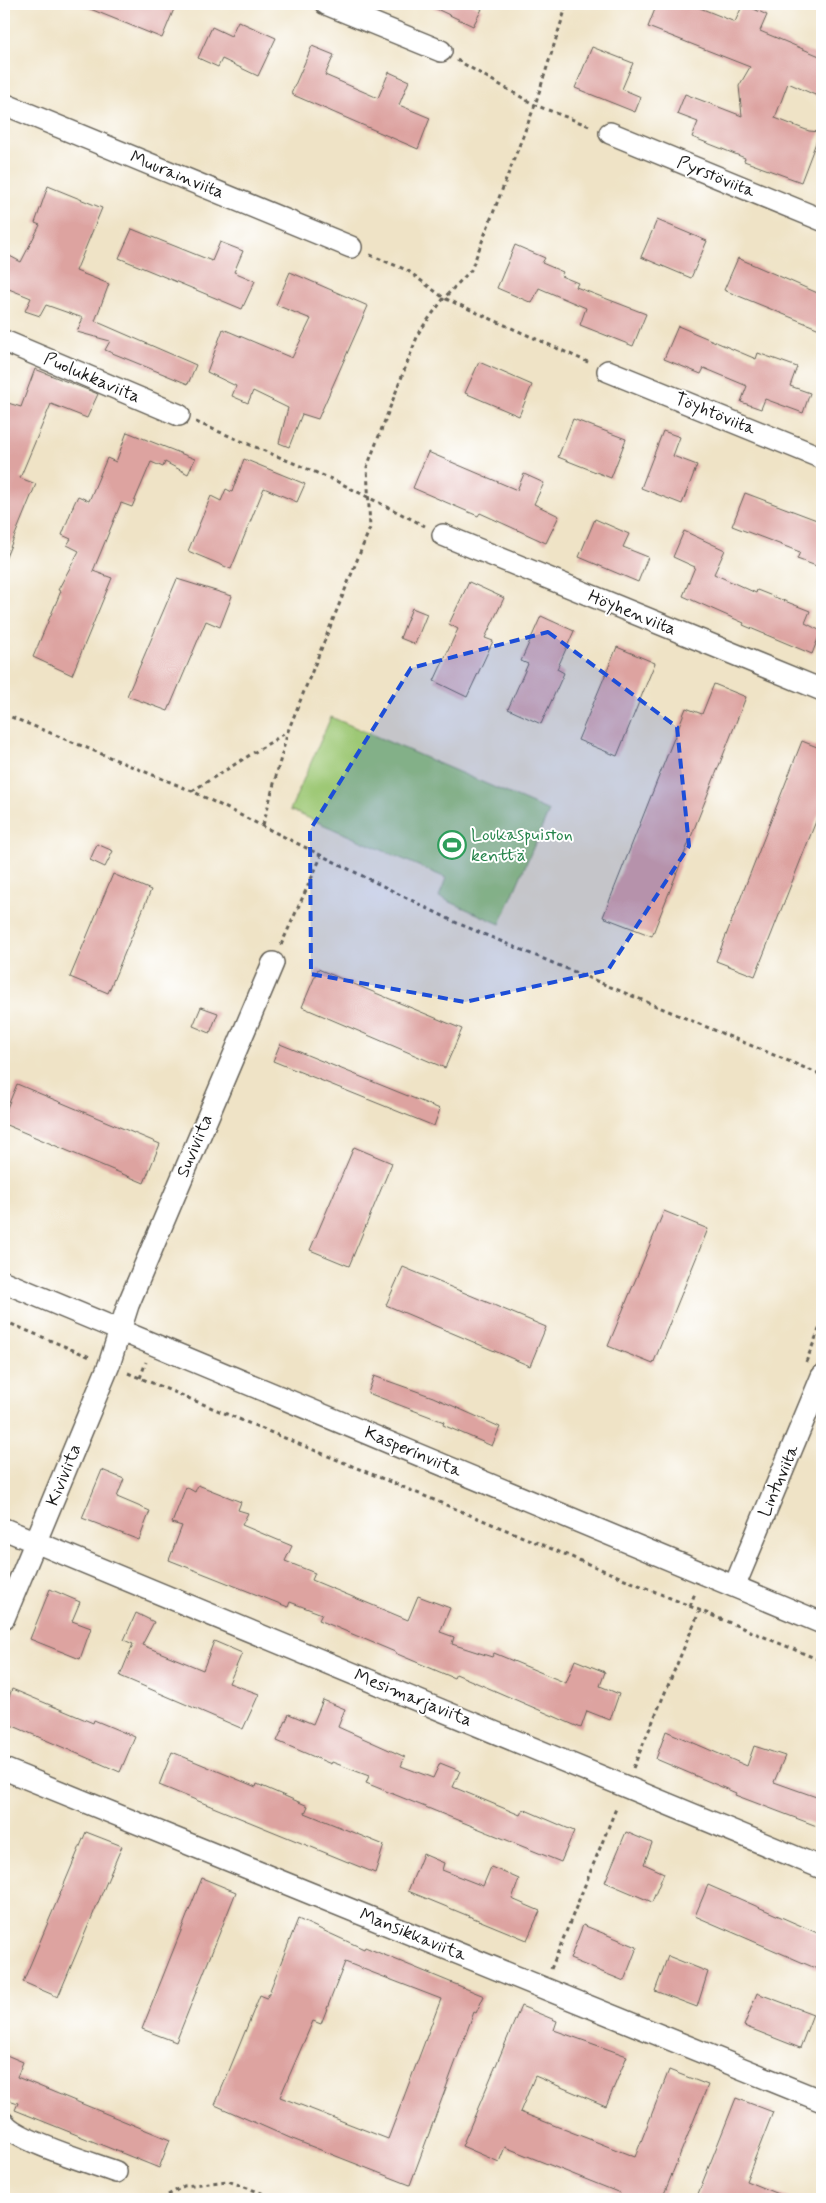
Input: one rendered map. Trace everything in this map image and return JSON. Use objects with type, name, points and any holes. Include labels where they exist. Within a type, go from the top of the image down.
[{"type":"street","points":[[326,4],[441,51]]},
{"type":"street","name":"Muurainviita","points":[[4,104],[351,247]]},
{"type":"street","name":"Pyrstöviita","points":[[610,133],[822,220]]},
{"type":"street","name":"Puolukkaviita","points":[[4,341],[180,415]]},
{"type":"street","name":"Töyhtöviita","points":[[608,371],[822,458]]},
{"type":"street","name":"Höyhenviita","points":[[443,535],[822,690]]},
{"type":"street","name":"Suviviita","points":[[120,1330],[128,1305],[273,963]]},
{"type":"street","name":"Kasperinviita","points":[[4,1282],[735,1585],[822,1623]]},
{"type":"street","name":"Kiviviita","points":[[4,1618],[109,1365],[120,1330]]},
{"type":"street","name":"Lintuviita","points":[[735,1585],[822,1376]]},
{"type":"street","name":"Mesimarjaviita","points":[[4,1529],[822,1868]]},
{"type":"street","name":"Mansikkaviita","points":[[4,1769],[822,2101]]},
{"type":"street","points":[[4,2122],[7,2127],[37,2142],[116,2172]]},
{"type":"path","points":[[262,825],[288,732],[370,528],[366,466],[419,332],[444,298],[471,270],[535,105],[567,4]]},
{"type":"path","points":[[441,51],[535,105],[610,133]]},
{"type":"path","points":[[351,247],[407,270],[444,298],[608,371]]},
{"type":"path","points":[[180,415],[336,481],[443,535]]},
{"type":"path","points":[[4,714],[192,791],[456,923],[822,1075]]},
{"type":"path","points":[[192,791],[288,732]]},
{"type":"path","points":[[273,963],[321,857]]},
{"type":"path","points":[[4,1321],[822,1661]]},
{"type":"path","points":[[161,2199],[184,2186],[228,2181],[278,2199]]},
{"type":"highlighted area","points":[[548,632],[677,727],[689,846],[608,970],[465,1002],[311,974],[310,830],[411,668]]},
{"type":"green space","name":"Loukaspuiston kenttä","points":[[331,717],[549,811],[500,924],[439,897],[446,878],[290,810]]},
{"type":"building","points":[[78,4],[162,4],[174,9],[162,38]]},
{"type":"building","points":[[426,4],[471,4],[482,9],[473,26]]},
{"type":"building","points":[[657,4],[690,4],[735,22],[743,4],[767,15],[760,31],[822,57],[822,98],[788,83],[775,118],[809,131],[820,132],[801,182],[744,161],[745,158],[692,137],[698,122],[677,114],[685,94],[742,116],[739,86],[750,67],[648,27]]},
{"type":"building","points":[[238,21],[276,38],[258,76],[222,59],[218,67],[198,58],[212,27],[231,36]]},
{"type":"building","points":[[312,46],[334,55],[325,75],[378,98],[389,72],[409,81],[399,105],[430,118],[418,149],[291,94]]},
{"type":"building","points":[[592,47],[633,63],[622,89],[641,97],[635,112],[575,88]]},
{"type":"building","points":[[48,186],[102,208],[76,271],[109,284],[95,321],[196,365],[188,384],[105,350],[110,341],[77,332],[83,318],[46,305],[40,316],[25,311],[31,298],[4,287],[4,253],[21,262],[40,225],[35,223]]},
{"type":"building","points":[[657,220],[707,241],[691,278],[641,257]]},
{"type":"building","points":[[132,229],[212,261],[220,242],[243,251],[234,272],[255,281],[242,309],[119,258]]},
{"type":"building","points":[[515,245],[545,258],[542,263],[563,272],[561,276],[578,283],[576,287],[646,314],[633,346],[580,325],[586,308],[539,288],[532,303],[497,288]]},
{"type":"building","points":[[738,258],[822,295],[822,330],[724,290]]},
{"type":"building","points":[[290,272],[368,306],[318,419],[302,414],[289,447],[279,443],[288,408],[253,391],[248,403],[232,396],[236,386],[207,372],[223,329],[292,358],[311,319],[276,305]]},
{"type":"building","points":[[678,326],[756,359],[758,353],[797,367],[790,386],[810,393],[803,413],[765,399],[761,409],[741,402],[747,386],[704,368],[701,374],[664,359]]},
{"type":"building","points":[[479,362],[532,385],[519,416],[465,393]]},
{"type":"building","points":[[35,369],[98,394],[87,418],[51,404],[20,478],[36,484],[4,562],[4,414],[8,403],[21,407]]},
{"type":"building","points":[[573,419],[626,439],[611,478],[558,457]]},
{"type":"building","points":[[663,431],[680,437],[673,456],[697,465],[682,504],[641,488]]},
{"type":"building","points":[[127,432],[195,459],[188,474],[165,462],[163,467],[151,462],[132,507],[121,503],[93,571],[112,578],[72,675],[33,657],[61,591],[58,590],[79,551],[67,545],[71,539],[62,535],[74,504],[78,496],[89,501],[107,458],[116,462]]},
{"type":"building","points":[[428,452],[517,490],[524,474],[544,483],[534,504],[559,516],[546,543],[480,513],[478,516],[413,488]]},
{"type":"building","points":[[244,459],[305,484],[297,502],[264,488],[231,569],[188,551],[211,496],[221,501],[226,489],[232,492]]},
{"type":"building","points":[[745,493],[822,522],[822,568],[797,559],[800,552],[732,526]]},
{"type":"building","points":[[595,519],[629,534],[623,547],[648,557],[638,582],[579,557]]},
{"type":"building","points":[[684,531],[725,550],[714,574],[756,593],[757,590],[810,611],[805,623],[821,631],[812,654],[743,625],[744,623],[683,596],[695,567],[673,557]]},
{"type":"building","points":[[177,579],[232,596],[220,627],[206,621],[168,711],[127,696]]},
{"type":"building","points":[[469,582],[504,598],[485,638],[493,641],[467,697],[434,681],[458,629],[449,624]]},
{"type":"building","points":[[412,608],[427,614],[415,644],[400,638]]},
{"type":"building","points":[[541,616],[574,631],[557,669],[564,673],[541,724],[508,709],[528,664],[521,661]]},
{"type":"building","points":[[617,647],[655,663],[617,756],[578,740]]},
{"type":"building","points":[[714,684],[746,697],[652,936],[603,917],[686,708],[702,714]]},
{"type":"building","points":[[802,741],[822,749],[822,806],[755,976],[716,961]]},
{"type":"building","points":[[97,844],[113,851],[105,867],[90,860]]},
{"type":"building","points":[[113,874],[151,890],[108,993],[70,977]]},
{"type":"building","points":[[318,969],[462,1029],[445,1068],[302,1007]]},
{"type":"building","points":[[201,1007],[218,1013],[210,1033],[193,1026]]},
{"type":"building","points":[[280,1044],[440,1109],[434,1126],[273,1061]]},
{"type":"building","points":[[17,1084],[160,1144],[144,1183],[4,1124],[4,1115]]},
{"type":"building","points":[[354,1147],[392,1163],[349,1266],[310,1250]]},
{"type":"building","points":[[664,1211],[708,1229],[653,1364],[608,1346]]},
{"type":"building","points":[[403,1267],[546,1327],[530,1366],[386,1305]]},
{"type":"building","points":[[374,1376],[433,1397],[500,1427],[492,1446],[443,1425],[444,1422],[368,1393]]},
{"type":"building","points":[[102,1470],[124,1479],[117,1497],[150,1511],[139,1540],[82,1518]]},
{"type":"building","points":[[198,1485],[241,1502],[238,1510],[248,1513],[242,1525],[292,1546],[285,1561],[315,1573],[312,1580],[408,1620],[418,1596],[450,1608],[440,1632],[454,1637],[452,1644],[492,1657],[494,1653],[566,1683],[575,1660],[605,1672],[600,1686],[619,1694],[610,1720],[587,1711],[581,1728],[456,1674],[454,1678],[319,1620],[322,1614],[290,1602],[288,1607],[169,1560],[182,1526],[172,1523],[186,1487],[195,1492]]},
{"type":"building","points":[[50,1589],[80,1602],[72,1621],[91,1628],[80,1659],[30,1639]]},
{"type":"building","points":[[136,1613],[154,1622],[142,1645],[203,1670],[214,1641],[242,1653],[229,1683],[259,1694],[243,1729],[120,1676],[133,1644],[124,1640]]},
{"type":"building","points":[[12,1689],[93,1723],[94,1720],[135,1737],[120,1772],[4,1722],[4,1710]]},
{"type":"building","points":[[323,1700],[345,1709],[338,1727],[405,1757],[401,1766],[433,1778],[440,1763],[460,1771],[453,1787],[520,1815],[523,1809],[574,1831],[561,1862],[366,1783],[369,1776],[332,1762],[331,1764],[277,1741],[289,1714],[313,1724]]},
{"type":"building","points":[[666,1731],[747,1766],[754,1746],[785,1756],[774,1782],[822,1799],[822,1828],[735,1795],[736,1793],[656,1759]]},
{"type":"building","points":[[172,1752],[256,1787],[257,1784],[308,1806],[305,1813],[384,1845],[375,1873],[159,1785]]},
{"type":"building","points":[[86,1832],[122,1846],[58,1997],[23,1982]]},
{"type":"building","points":[[626,1832],[652,1843],[644,1864],[664,1873],[652,1902],[605,1882]]},
{"type":"building","points":[[423,1854],[444,1863],[442,1870],[483,1886],[491,1867],[519,1879],[512,1899],[540,1911],[527,1940],[408,1891]]},
{"type":"building","points":[[202,1878],[236,1892],[176,2042],[142,2029]]},
{"type":"building","points":[[708,1885],[822,1935],[822,1971],[695,1916]]},
{"type":"building","points":[[298,1919],[364,1949],[365,1947],[484,1996],[476,2013],[474,2012],[410,2185],[290,2138],[215,2105],[260,1995],[267,1998]],"holes":[[[345,1962],[441,1999],[388,2139],[280,2097],[313,2021],[321,2024]]]},
{"type":"building","points":[[583,1925],[637,1947],[624,1981],[570,1959]]},
{"type":"building","points":[[668,1956],[708,1972],[697,2007],[655,1991]]},
{"type":"building","points":[[757,1993],[813,2014],[800,2048],[744,2026]]},
{"type":"building","points":[[521,2006],[557,2021],[554,2030],[627,2056],[606,2106],[535,2076],[520,2112],[635,2157],[669,2070],[708,2085],[662,2199],[630,2199],[619,2195],[620,2193],[505,2147],[499,2162],[462,2146]]},
{"type":"building","points":[[4,2054],[23,2062],[17,2077],[170,2140],[159,2168],[15,2110],[18,2103],[9,2100],[4,2108]]},
{"type":"building","points":[[736,2098],[773,2112],[746,2181],[790,2199],[696,2199]]},
{"type":"place","name":"Loukaspuiston kenttä","points":[[452,845]]}]
